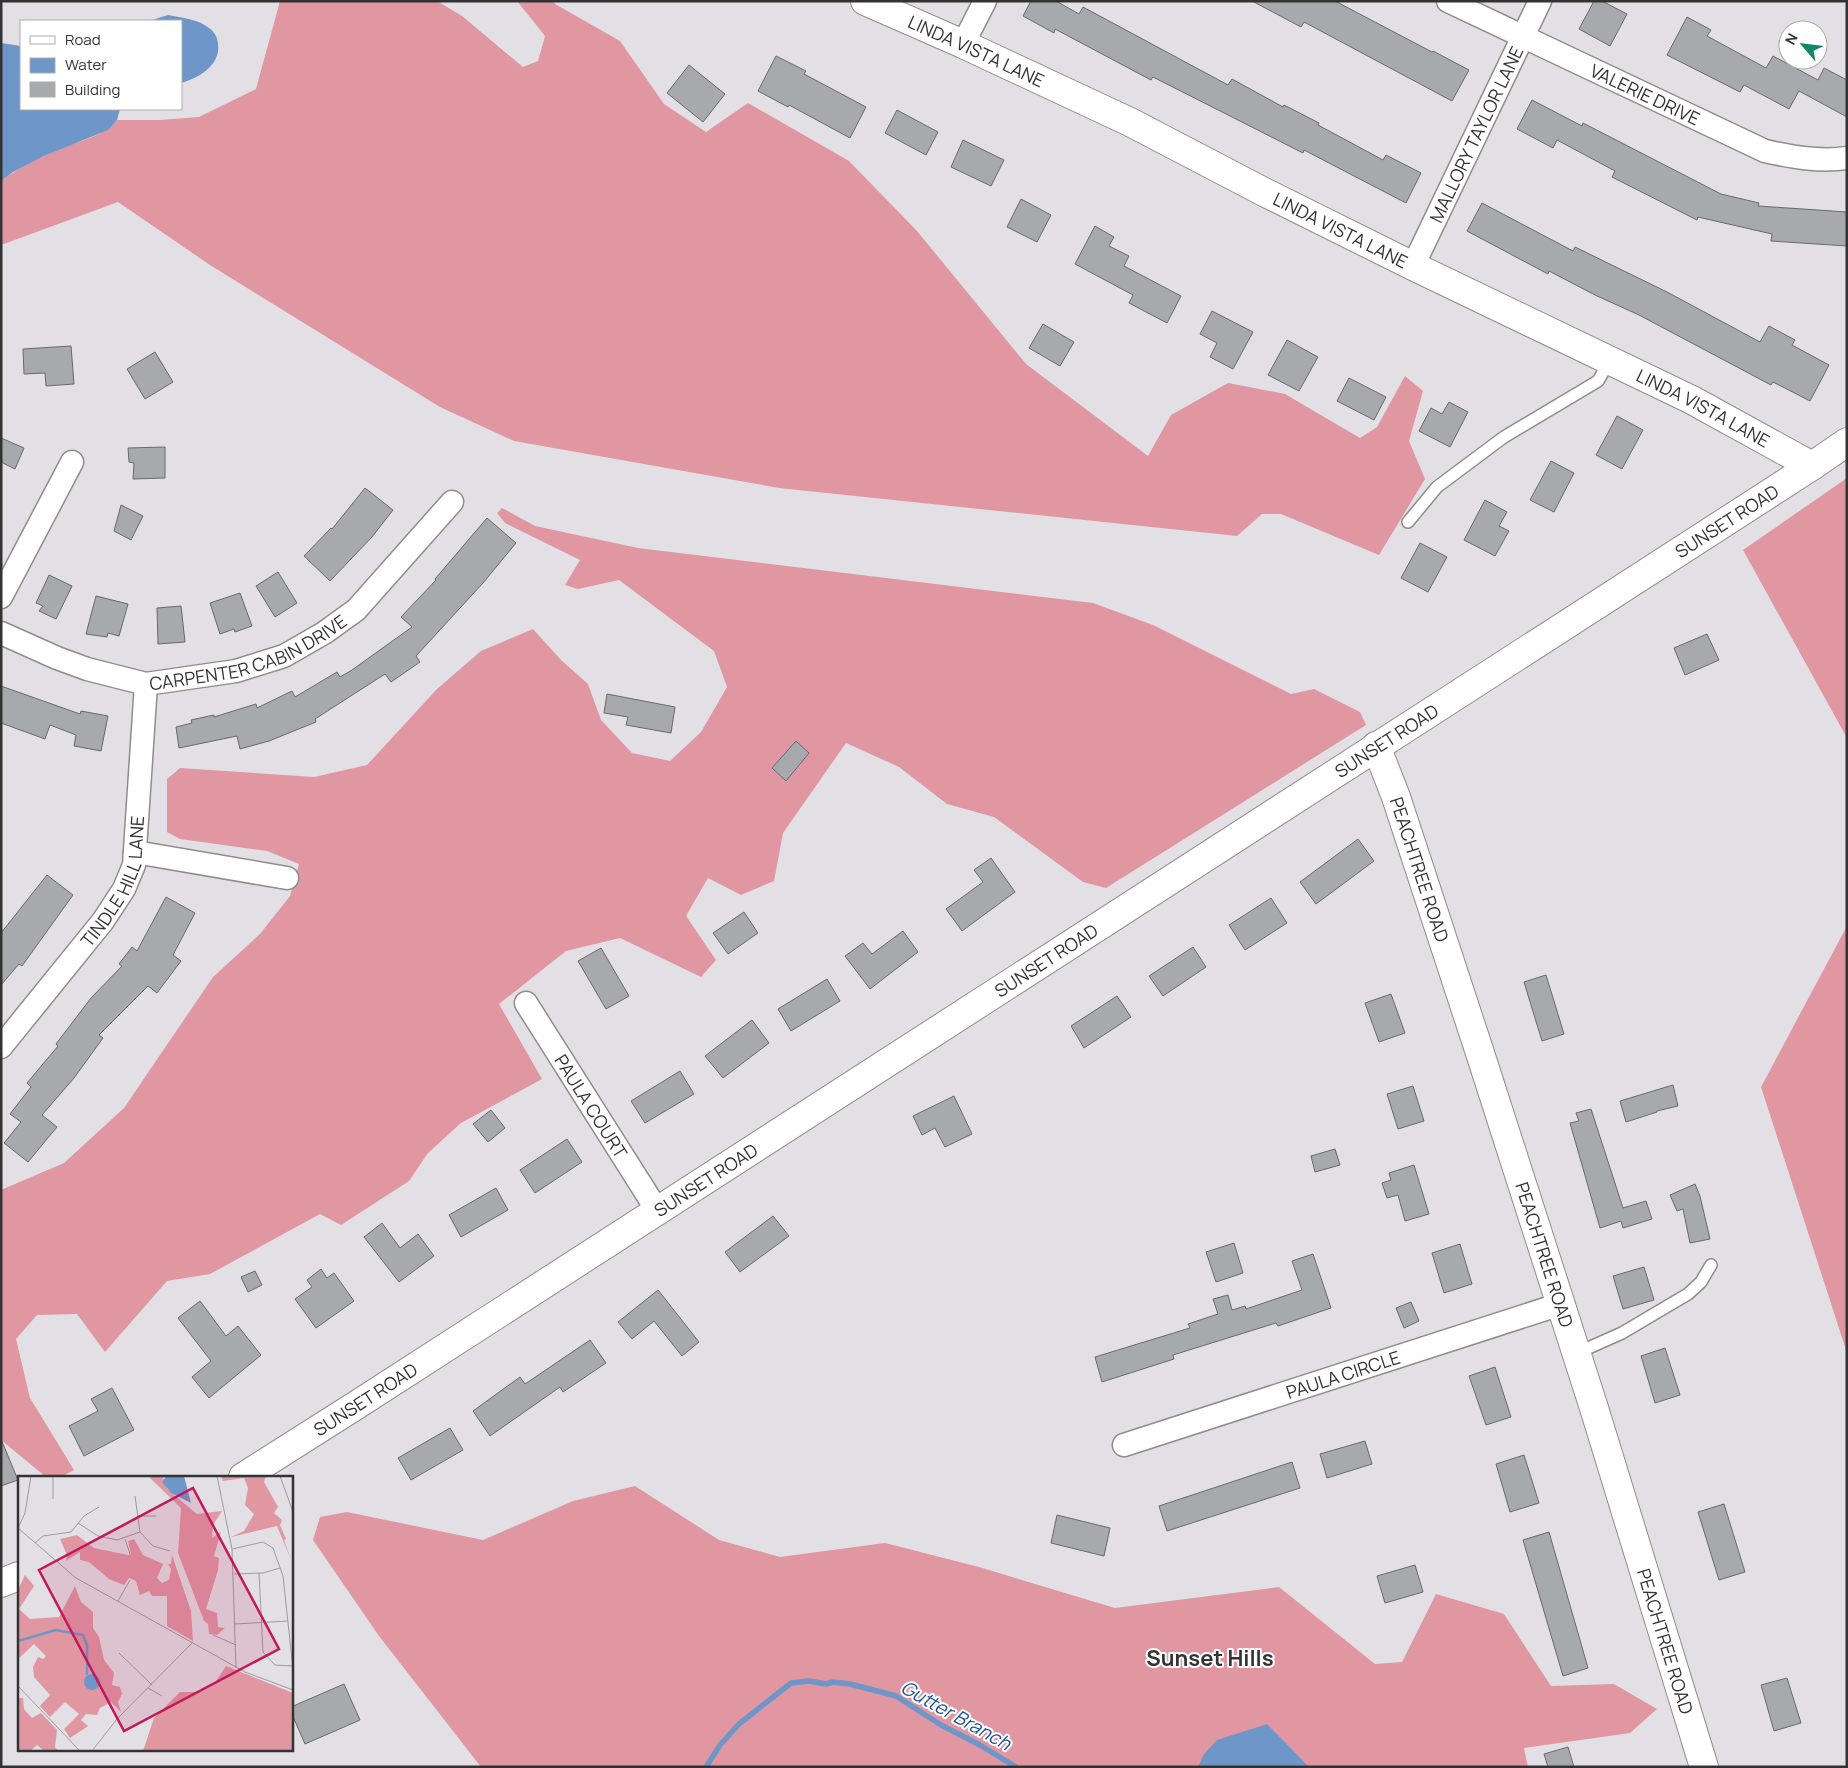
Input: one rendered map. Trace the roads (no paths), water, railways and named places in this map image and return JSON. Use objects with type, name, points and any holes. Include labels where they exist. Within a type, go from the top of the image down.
[{"type":"street","name":"LINDA VISTA LANE","points":[[865,1],[963,44],[1130,122],[1264,192],[1726,418],[1812,466]]},
{"type":"street","points":[[963,44],[985,1]]},
{"type":"street","name":"VALERIE DRIVE","points":[[1448,1],[1765,151],[1805,158],[1831,160],[1847,158]]},
{"type":"street","name":"MALLORY TAYLOR LANE","points":[[1413,266],[1540,1]]},
{"type":"street","name":"SUNSET ROAD","points":[[245,1476],[1847,442]]},
{"type":"street","points":[[1,597],[72,462]]},
{"type":"street","name":"CARPENTER CABIN DRIVE","points":[[1,633],[87,669],[146,684],[236,671],[284,656],[324,633],[356,610],[452,502]]},
{"type":"street","name":"TINDLE HILL LANE","points":[[1,1047],[103,921],[124,889],[134,865],[146,684]]},
{"type":"street","name":"PEACHTREE ROAD","points":[[1376,746],[1398,801],[1577,1353],[1704,1767]]},
{"type":"street","points":[[135,852],[287,878]]},
{"type":"street","name":"PAULA COURT","points":[[526,1003],[656,1210]]},
{"type":"street","name":"PAULA CIRCLE","points":[[1124,1445],[1561,1304]]},
{"type":"street","points":[[1,1583],[18,1576]]},
{"type":"lane","points":[[1408,522],[1437,487],[1504,437],[1598,381],[1610,360]]},
{"type":"lane","points":[[1577,1353],[1622,1333],[1688,1294],[1701,1282],[1711,1265]]},
{"type":"water","points":[[168,15],[190,19],[205,25],[211,29],[218,42],[216,58],[207,70],[195,78],[182,83],[182,20],[152,20]]},
{"type":"water","points":[[1,43],[20,46],[20,110],[120,110],[117,120],[108,130],[44,156],[13,172],[1,181]]},
{"type":"water","points":[[1267,1724],[1309,1767],[1198,1767],[1204,1754],[1217,1740]]},
{"type":"waterway","name":"Gutter Branch","points":[[706,1767],[720,1745],[739,1724],[791,1683],[809,1681],[826,1684],[833,1682],[850,1684],[896,1696],[941,1725],[980,1745],[1016,1767]]},
{"type":"district","name":"Sunset Hills","points":[[1210,1658]]}]
